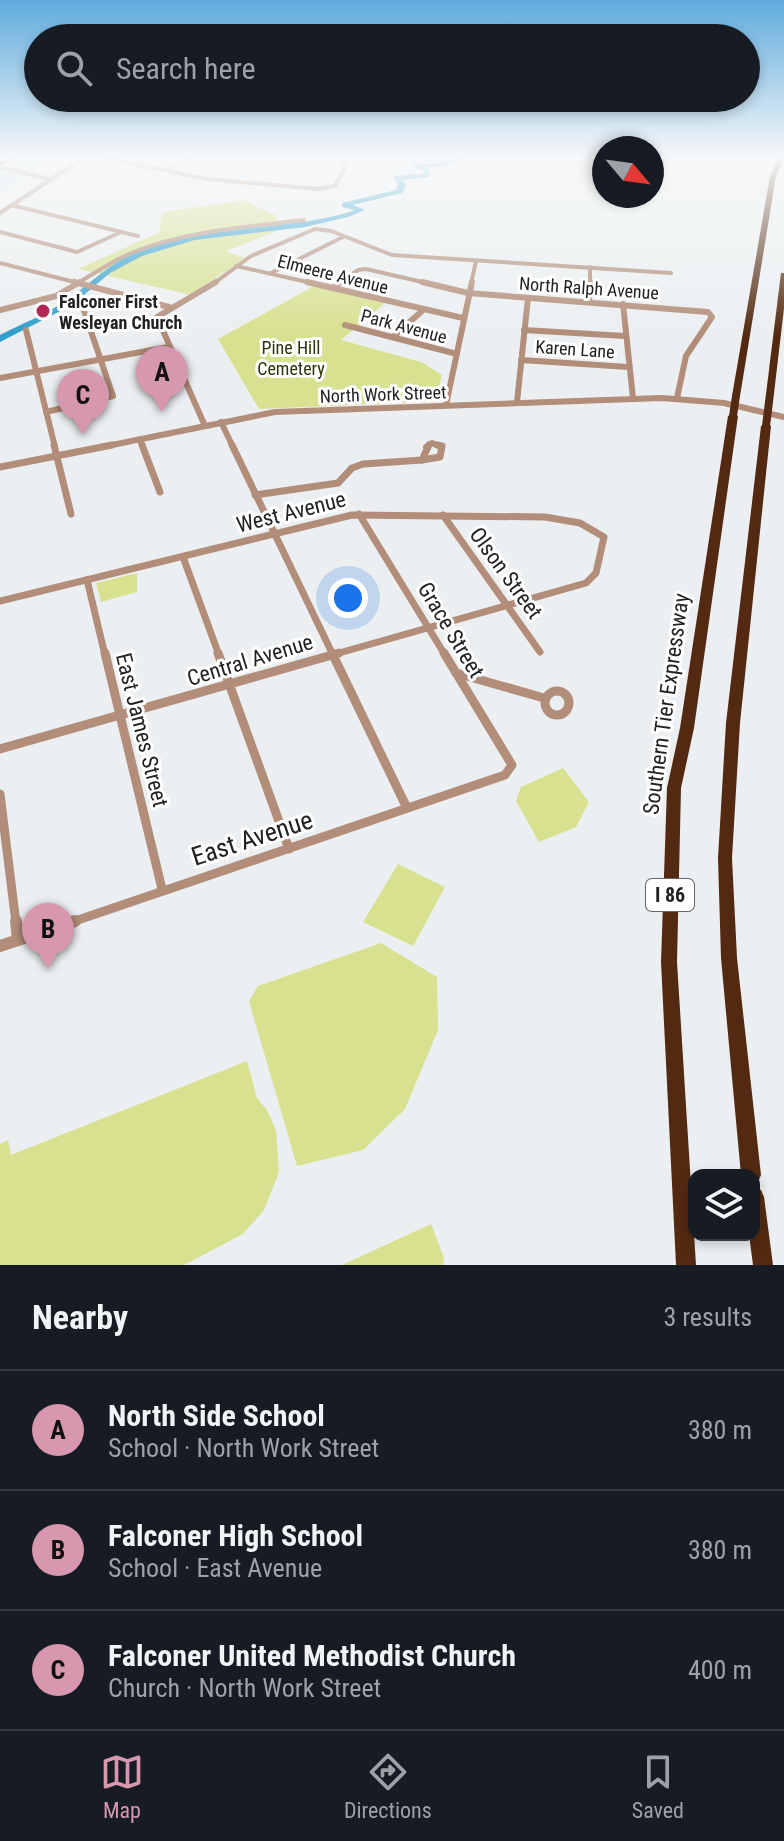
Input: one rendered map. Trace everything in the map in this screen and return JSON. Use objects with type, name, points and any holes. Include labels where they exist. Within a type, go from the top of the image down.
[{"type":"highway","name":"Southern Tier Expressway","points":[[686,1265],[671,1037],[674,788],[687,728],[766,216]]},
{"type":"highway","name":"I 86","points":[[750,1169],[730,973],[725,858],[733,723],[784,275]]},
{"type":"highway","points":[[760,1241],[763,1265]]},
{"type":"street","points":[[54,216],[138,236]]},
{"type":"street","points":[[0,310],[50,299],[129,254],[158,244],[196,234],[304,220]]},
{"type":"street","points":[[205,426],[157,320],[170,307],[207,289],[236,266],[303,232],[320,229],[382,253],[671,273]]},
{"type":"street","points":[[0,232],[81,252],[119,233]]},
{"type":"street","points":[[270,273],[343,237]]},
{"type":"street","points":[[446,405],[476,261]]},
{"type":"street","points":[[0,263],[170,307]]},
{"type":"street","name":"Elmeere Avenue","points":[[236,266],[463,318]]},
{"type":"street","points":[[589,302],[590,267]]},
{"type":"street","name":"North Ralph Avenue","points":[[333,288],[358,270],[366,269],[468,293],[709,312],[712,317],[686,356],[677,398]]},
{"type":"street","points":[[517,402],[528,298]]},
{"type":"street","points":[[623,304],[633,398]]},
{"type":"street","points":[[46,412],[111,398],[113,394],[83,308]]},
{"type":"street","points":[[393,337],[423,310]]},
{"type":"street","name":"Park Avenue","points":[[345,325],[457,354]]},
{"type":"street","points":[[26,330],[71,514]]},
{"type":"street","points":[[524,330],[625,336]]},
{"type":"street","points":[[0,378],[168,347]]},
{"type":"street","name":"Karen Lane","points":[[521,360],[628,367]]},
{"type":"street","name":"North Work Street","points":[[0,467],[275,412],[677,398],[724,403],[784,417]]},
{"type":"street","points":[[221,422],[406,806]]},
{"type":"street","points":[[140,439],[160,492]]},
{"type":"street","points":[[255,495],[338,483],[352,468],[363,464],[422,460]]},
{"type":"street","name":"West Avenue","points":[[0,601],[359,514],[545,517],[595,529]]},
{"type":"street","name":"Grace Street","points":[[359,514],[512,765]]},
{"type":"street","name":"Olson Street","points":[[443,515],[540,652]]},
{"type":"street","name":"Central Avenue","points":[[0,749],[577,586],[594,577],[604,537],[595,529]]},
{"type":"street","points":[[183,557],[289,849]]},
{"type":"street","name":"East James Street","points":[[87,580],[162,889]]},
{"type":"street","points":[[456,673],[544,698]]},
{"type":"street","name":"East Avenue","points":[[0,946],[505,775],[512,765]]},
{"type":"street","points":[[0,794],[18,940]]},
{"type":"green space","points":[[161,216],[275,216],[280,230],[225,251],[245,258],[191,295],[78,269],[160,232]]},
{"type":"green space","name":"Pine Hill Cemetery","points":[[314,286],[385,303],[341,340],[421,362],[442,375],[436,401],[259,409],[218,339]]},
{"type":"green space","points":[[137,573],[137,592],[101,602],[96,583]]},
{"type":"green space","points":[[563,768],[589,802],[576,827],[539,842],[516,801],[521,787]]},
{"type":"green space","points":[[398,864],[445,887],[413,946],[363,922]]},
{"type":"green space","points":[[381,943],[437,977],[438,1030],[405,1109],[363,1150],[297,1166],[249,1001],[258,986]]},
{"type":"green space","points":[[247,1061],[257,1098],[267,1110],[276,1130],[279,1172],[264,1210],[243,1234],[184,1265],[0,1265],[0,1144],[8,1140],[11,1155]]},
{"type":"green space","points":[[431,1224],[444,1258],[443,1265],[342,1265]]},
{"type":"waterway","points":[[0,339],[69,303],[107,271],[139,254],[194,238],[305,225],[342,216]]},
{"type":"place","name":"Falconer First Wesleyan Church","points":[[43,311]]},
{"type":"place","name":"North Side School","points":[[162,412]]},
{"type":"place","name":"Falconer United Methodist Church","points":[[83,435]]},
{"type":"place","name":"Falconer High School","points":[[48,969]]}]
